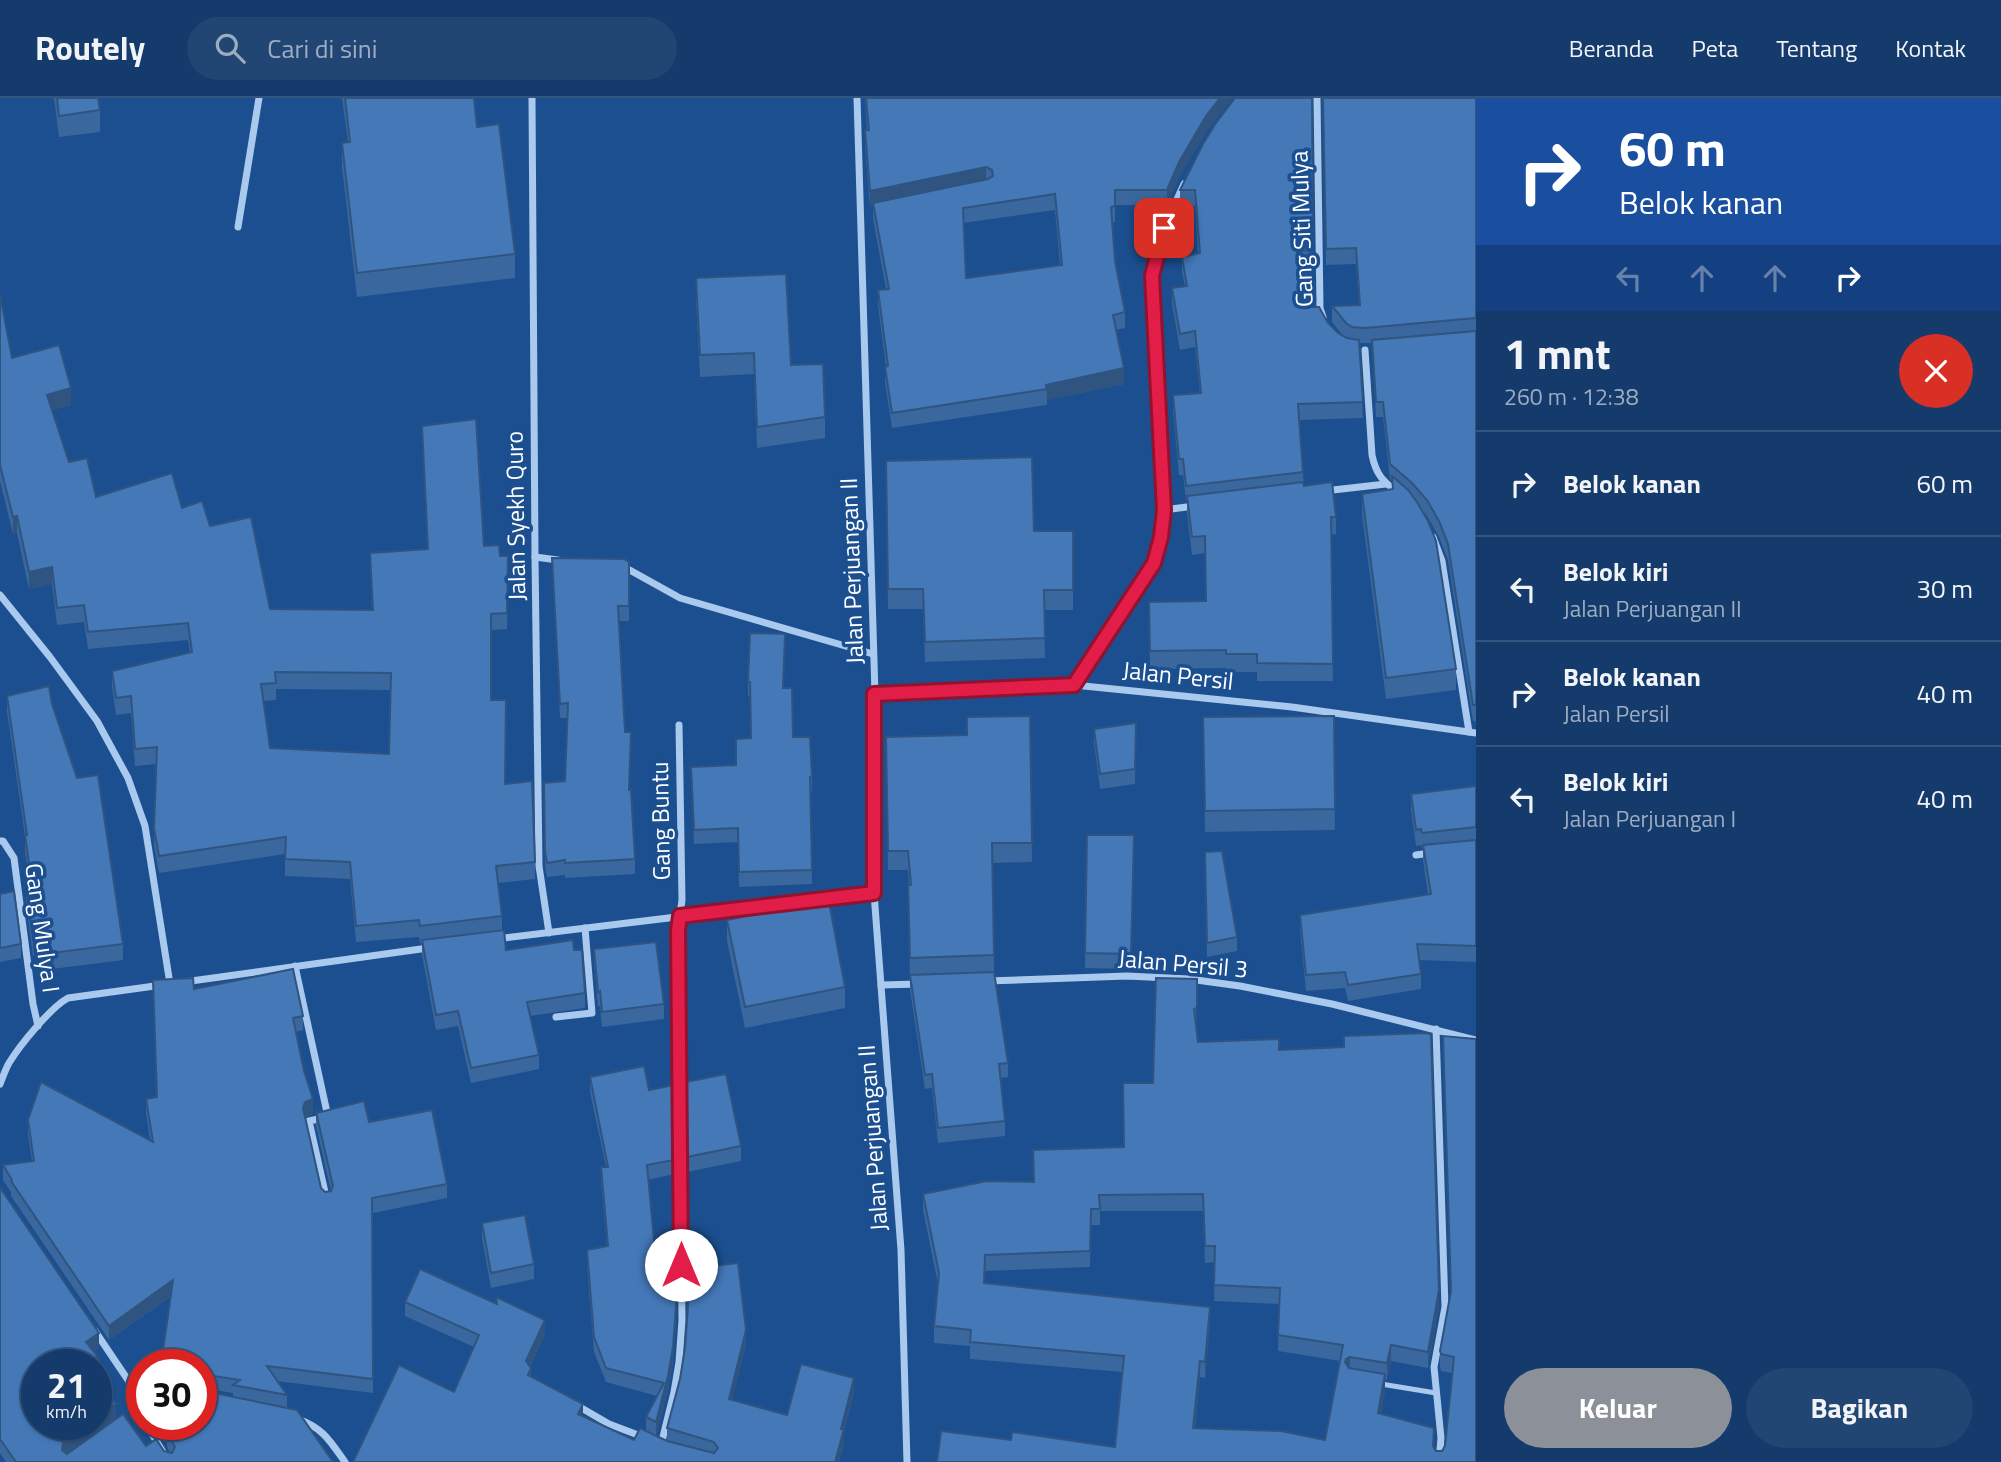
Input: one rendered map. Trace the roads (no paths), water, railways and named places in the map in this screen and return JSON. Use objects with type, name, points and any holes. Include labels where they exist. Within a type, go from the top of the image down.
[{"type":"street","points":[[238,227],[260,98]]},
{"type":"street","name":"Jalan Syekh Quro","points":[[532,98],[539,866],[549,933]]},
{"type":"street","name":"Jalan Perjuangan II","points":[[857,98],[874,694],[874,893],[901,1250],[907,1462]]},
{"type":"street","points":[[1317,100],[1329,102]]},
{"type":"street","name":"Gang Siti Mulya","points":[[1317,100],[1320,307],[1325,322]]},
{"type":"street","points":[[1074,685],[1154,563],[1161,537],[1164,510],[1152,276],[1164,228],[1191,170]]},
{"type":"street","points":[[860,215],[873,213]]},
{"type":"street","points":[[1378,349],[1360,349],[1375,471],[1407,501]]},
{"type":"street","points":[[1321,491],[1387,484]]},
{"type":"street","points":[[1164,510],[1203,505]]},
{"type":"street","points":[[1431,533],[1442,561],[1473,733]]},
{"type":"street","points":[[535,557],[561,560]]},
{"type":"street","points":[[613,566],[626,568],[680,598],[873,654]]},
{"type":"street","points":[[0,595],[3,603],[50,657],[97,721],[128,778],[145,826],[170,984]]},
{"type":"street","name":"Jalan Persil","points":[[874,694],[1074,685],[1292,707],[1473,733]]},
{"type":"street","name":"Gang Buntu","points":[[660,1446],[674,1392],[682,1320],[679,725]]},
{"type":"street","name":"Gang Mulya I","points":[[1,838],[14,858],[38,1026]]},
{"type":"street","points":[[1416,855],[1440,852]]},
{"type":"street","points":[[494,940],[874,893]]},
{"type":"street","points":[[556,1017],[592,1013],[586,928]]},
{"type":"street","points":[[0,1084],[9,1064],[38,1026],[55,1007],[68,998],[438,946]]},
{"type":"street","points":[[295,965],[328,1117],[309,1121],[327,1201]]},
{"type":"street","name":"Jalan Persil 3","points":[[973,982],[1127,976],[1189,979],[1332,1004],[1476,1040]]},
{"type":"street","points":[[881,985],[934,983]]},
{"type":"street","points":[[1436,1029],[1445,1307],[1434,1367],[1441,1438],[1439,1462]]},
{"type":"street","points":[[93,1328],[126,1377]]},
{"type":"street","points":[[217,1402],[228,1404]]},
{"type":"street","points":[[573,1403],[609,1423],[669,1450]]},
{"type":"street","points":[[294,1417],[324,1432],[345,1462]]},
{"type":"street","points":[[156,1440],[169,1462]]},
{"type":"lane","points":[[1375,1383],[1436,1393]]}]
